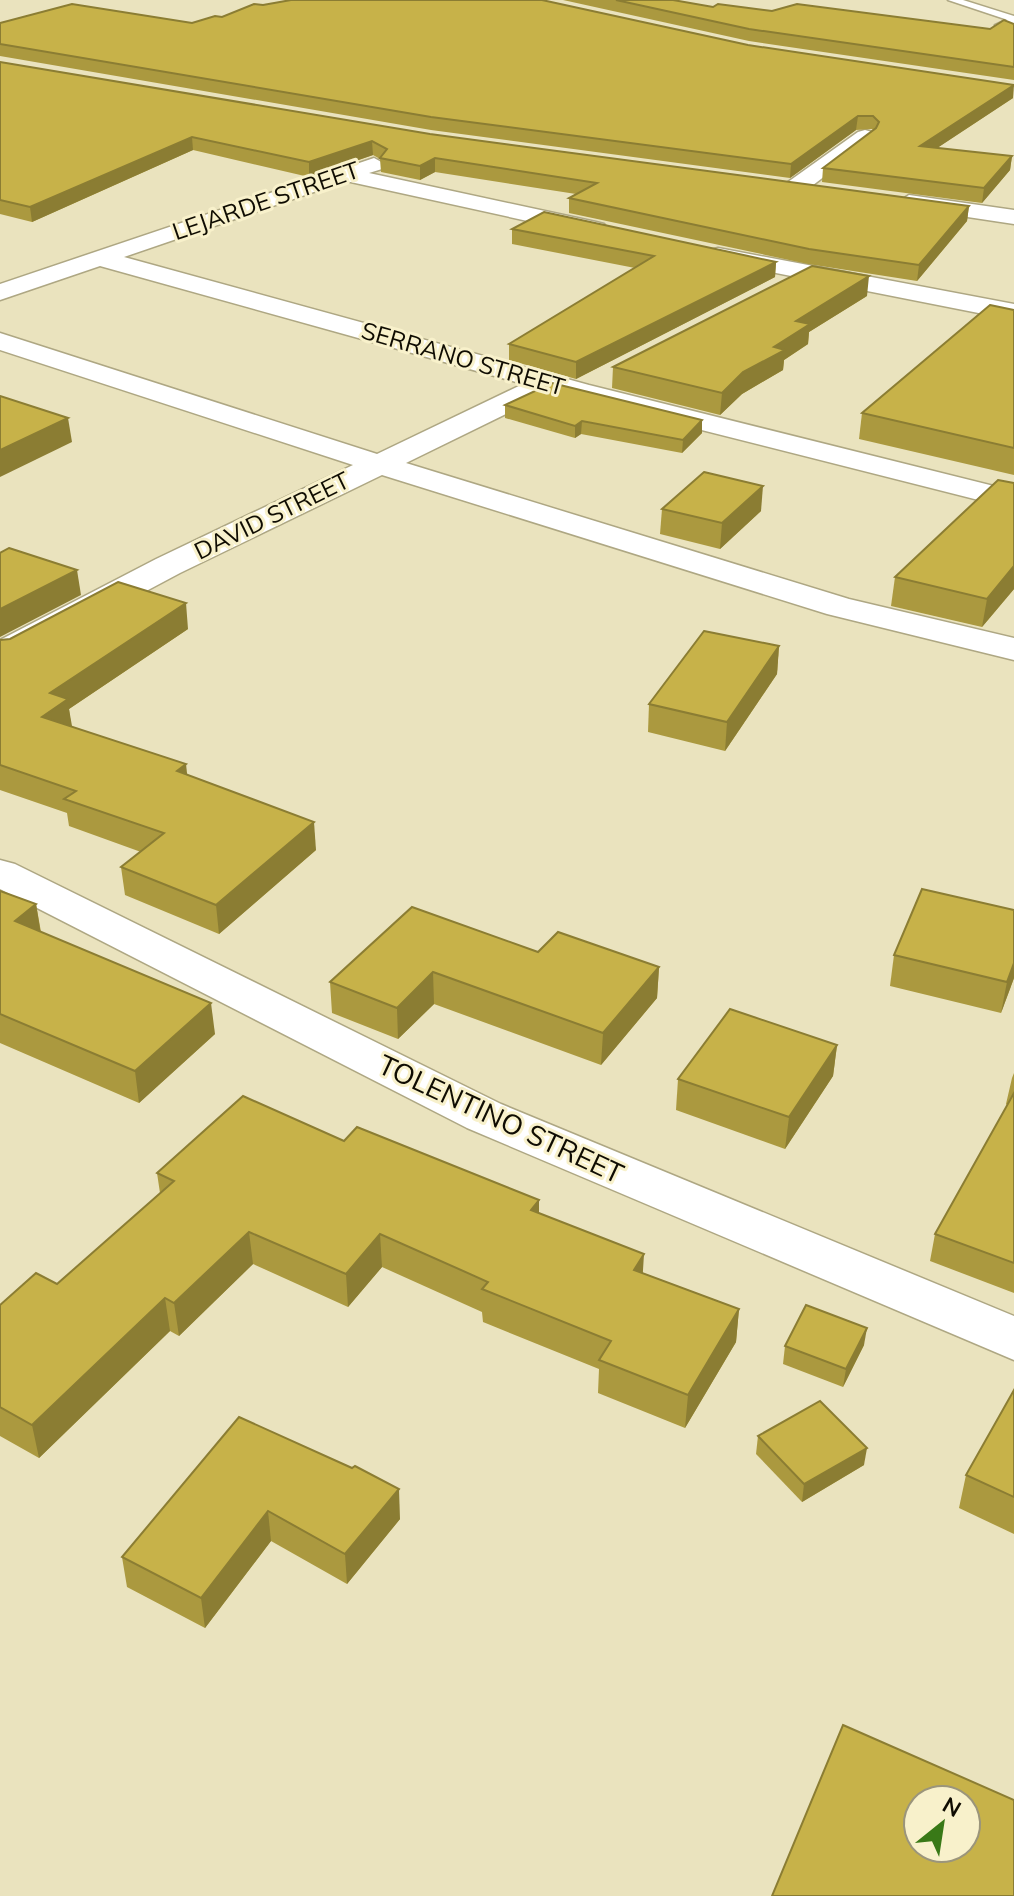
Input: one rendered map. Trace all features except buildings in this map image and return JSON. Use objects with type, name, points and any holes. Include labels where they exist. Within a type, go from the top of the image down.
[{"type":"street","points":[[1014,20],[1004,25],[1014,30]]},
{"type":"street","points":[[827,191],[789,186],[865,136]]},
{"type":"street","name":"LEJARDE STREET","points":[[0,292],[348,175],[390,157]]},
{"type":"street","points":[[348,175],[624,235]]},
{"type":"street","points":[[889,200],[1014,216]]},
{"type":"street","points":[[700,251],[1014,312]]},
{"type":"street","name":"SERRANO STREET","points":[[99,258],[548,383],[1014,500]]},
{"type":"street","points":[[780,288],[807,274]]},
{"type":"street","points":[[0,341],[379,464],[839,607],[1014,649]]},
{"type":"street","points":[[579,391],[619,371]]},
{"type":"street","name":"DAVID STREET","points":[[0,654],[168,566],[548,383]]},
{"type":"street","name":"TOLENTINO STREET","points":[[0,873],[484,1116],[1014,1339]]},
{"type":"lane","points":[[953,0],[1014,20]]}]
